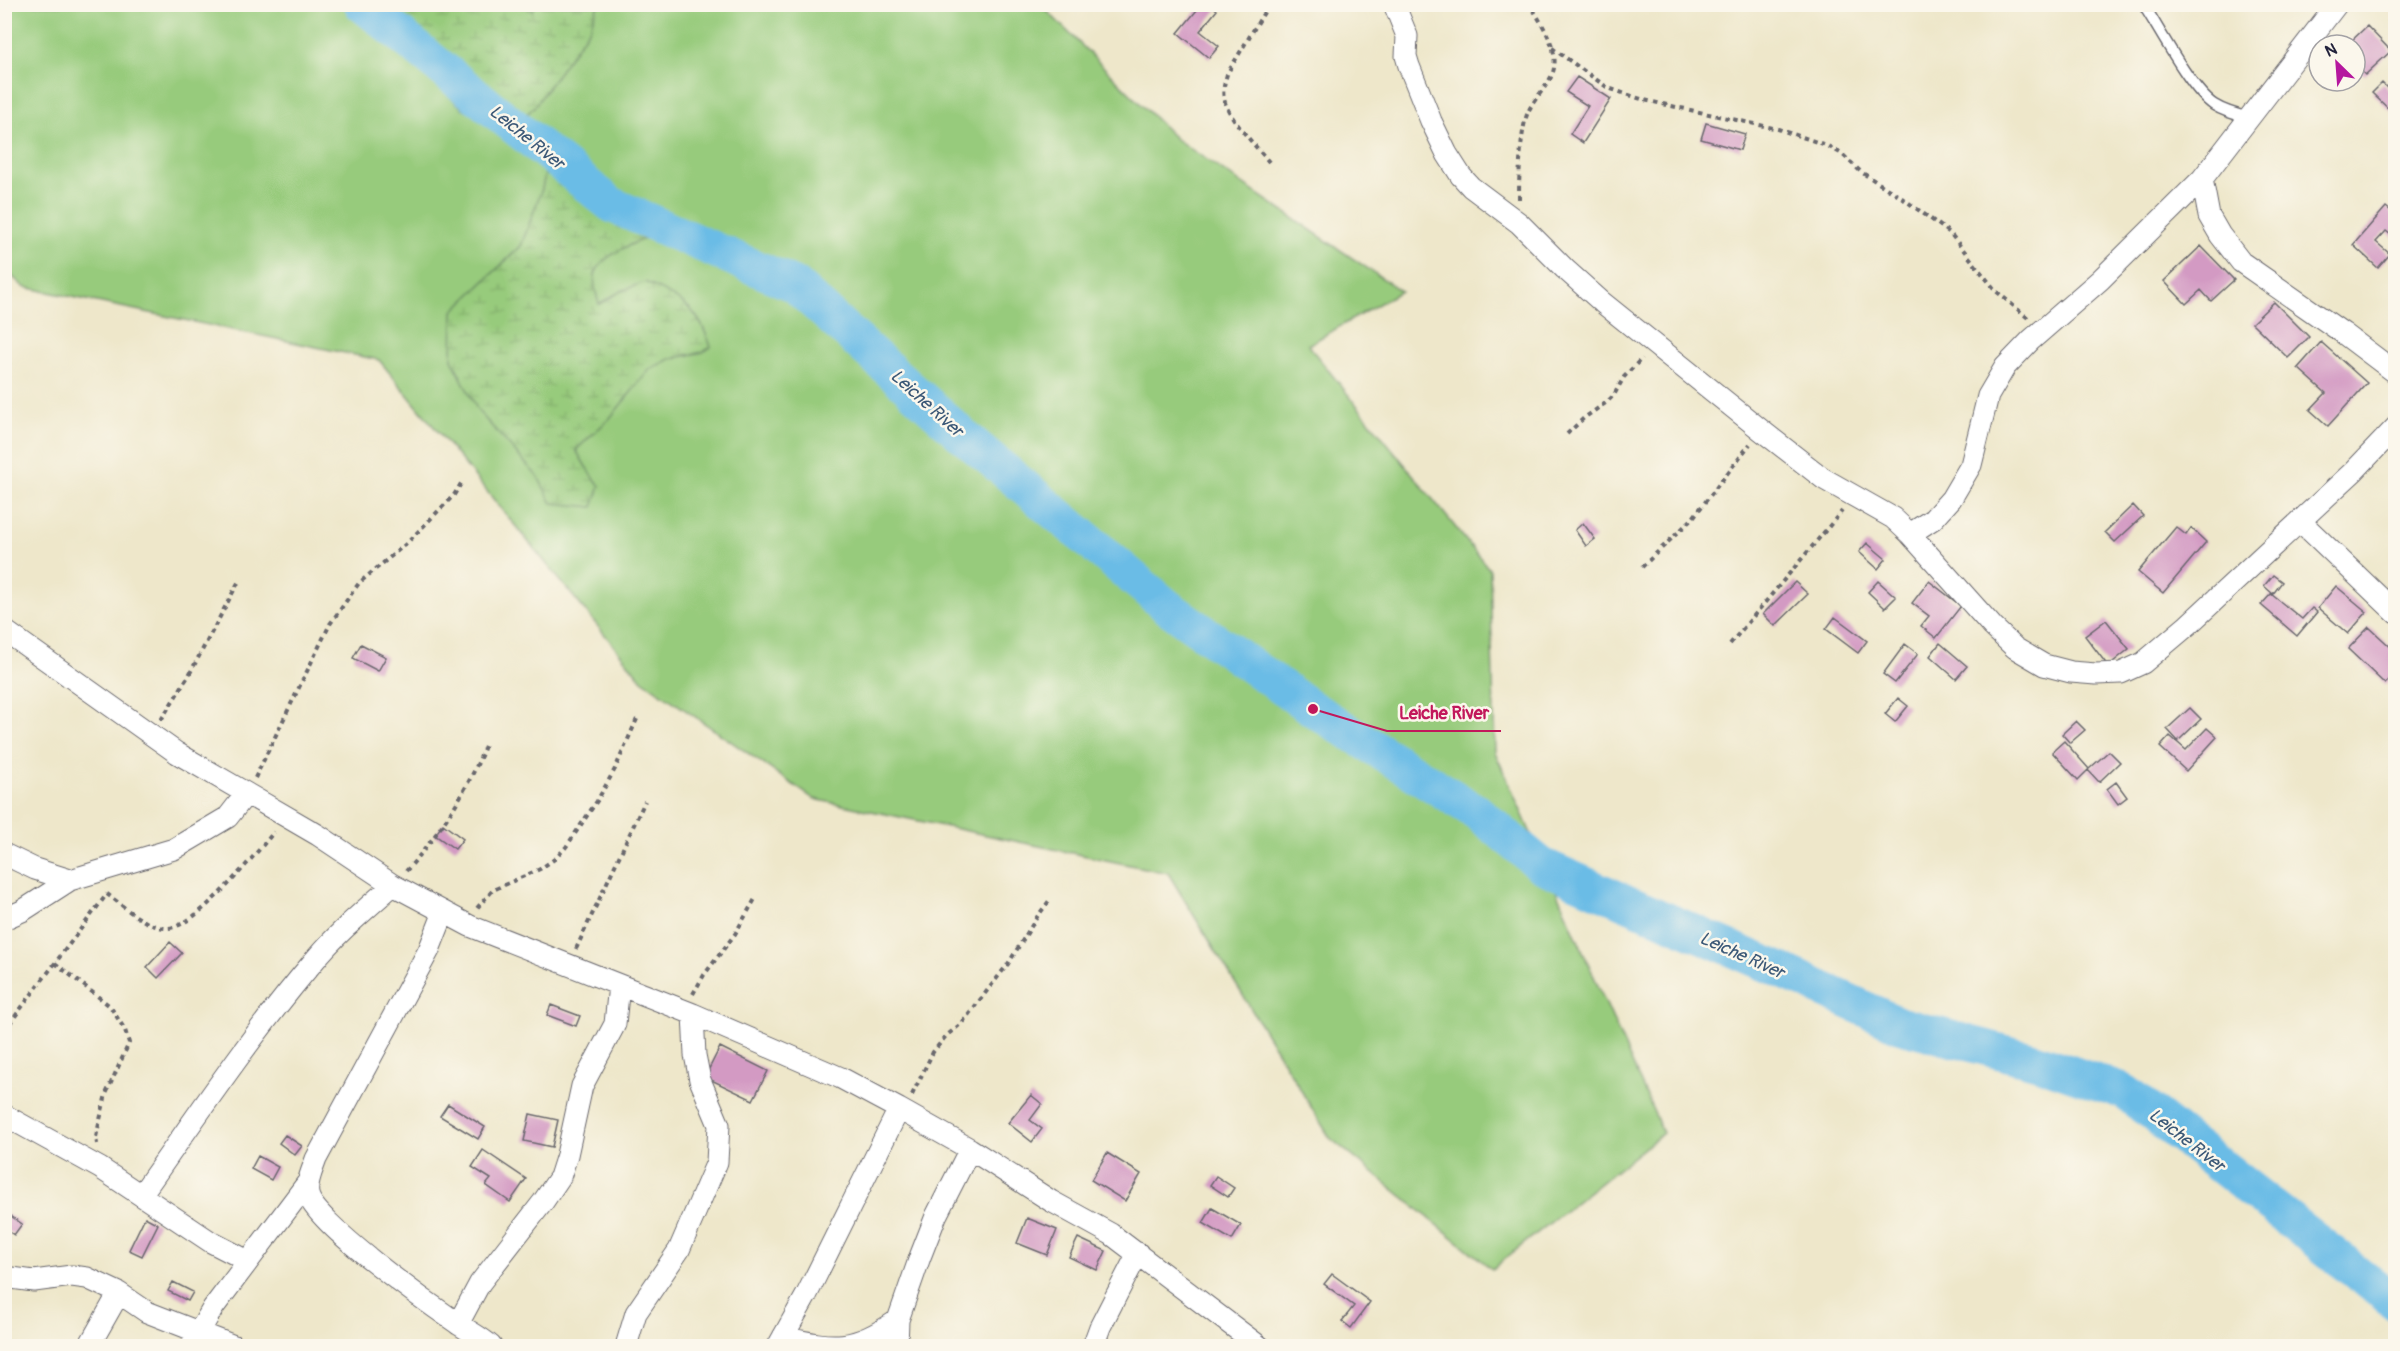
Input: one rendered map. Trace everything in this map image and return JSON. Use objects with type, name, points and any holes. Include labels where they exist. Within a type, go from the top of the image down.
[{"type":"street","points":[[1394,4],[1407,36],[1406,56],[1409,66],[1447,154],[1471,187],[1519,223],[1565,269],[1761,430],[1824,479],[1893,518],[1911,534],[1993,627],[2015,648],[2044,665],[2096,675],[2121,673],[2143,663],[2300,522],[2396,427]]},
{"type":"street","points":[[1911,534],[1933,519],[1950,499],[1971,465],[1988,396],[2005,367],[2100,280],[2202,179],[2337,4]]},
{"type":"street","points":[[2202,179],[2209,216],[2220,235],[2241,262],[2396,373]]},
{"type":"street","points":[[2300,522],[2396,613]]},
{"type":"street","points":[[4,630],[177,753],[318,835],[393,885],[470,926],[689,1012],[842,1078],[970,1149],[1051,1201],[1111,1234],[1259,1347]]},
{"type":"street","points":[[4,919],[22,911],[70,880],[174,849],[228,817],[246,794]]},
{"type":"street","points":[[4,854],[35,869],[70,880]]},
{"type":"street","points":[[141,1194],[262,1027],[314,961],[342,931],[393,885]]},
{"type":"street","points":[[194,1339],[248,1260],[308,1182],[316,1159],[429,950],[444,912]]},
{"type":"street","points":[[458,1324],[480,1283],[560,1177],[582,1086],[615,1024],[619,985]]},
{"type":"street","points":[[626,1347],[636,1313],[679,1250],[717,1162],[719,1125],[700,1080],[689,1012]]},
{"type":"street","points":[[898,1320],[874,1336],[848,1344],[781,1342],[903,1111]]},
{"type":"street","points":[[4,1115],[100,1168],[211,1242],[248,1260]]},
{"type":"street","points":[[897,1347],[898,1320],[936,1216],[970,1149]]},
{"type":"street","points":[[308,1182],[311,1202],[321,1216],[367,1256],[491,1347]]},
{"type":"street","points":[[1093,1347],[1100,1327],[1138,1253]]},
{"type":"street","points":[[4,1278],[34,1281],[72,1276],[87,1278],[119,1293],[194,1339],[234,1347]]},
{"type":"street","points":[[88,1347],[119,1293]]},
{"type":"lane","points":[[2143,4],[2195,86],[2212,104],[2229,113],[2250,118]]},
{"type":"path","points":[[1269,4],[1227,74],[1223,87],[1224,100],[1232,116],[1269,162]]},
{"type":"path","points":[[1519,223],[1527,113],[1551,77],[1556,62],[1552,48],[1530,4]]},
{"type":"path","points":[[1552,48],[1608,88],[1644,100],[1778,129],[1826,144],[1842,154],[1861,172],[1950,232],[1996,291],[2042,331]]},
{"type":"path","points":[[1567,434],[1584,418],[1607,402],[1614,395],[1624,377],[1657,346]]},
{"type":"path","points":[[4,369],[10,362]]},
{"type":"path","points":[[1642,567],[1692,519],[1761,430]]},
{"type":"path","points":[[246,794],[330,624],[359,584],[407,543],[454,495],[462,482]]},
{"type":"path","points":[[1730,644],[1853,497]]},
{"type":"path","points":[[152,734],[189,675],[240,579]]},
{"type":"path","points":[[470,926],[476,910],[493,890],[540,868],[556,858],[566,847],[615,770],[638,719]]},
{"type":"path","points":[[393,885],[418,858],[452,810],[478,765],[486,743]]},
{"type":"path","points":[[568,965],[645,801]]},
{"type":"path","points":[[107,894],[154,926],[168,929],[184,922],[214,899],[286,818]]},
{"type":"path","points":[[4,1031],[114,885]]},
{"type":"path","points":[[689,1012],[695,989],[735,934],[755,899]]},
{"type":"path","points":[[903,1111],[933,1052],[946,1036],[962,1023],[1008,964],[1037,916],[1049,901]]},
{"type":"path","points":[[55,963],[110,1006],[125,1030],[129,1043],[106,1094],[100,1118],[96,1137],[100,1168]]},
{"type":"green space","points":[[376,4],[521,4],[532,11],[535,5],[598,5],[590,28],[535,106],[522,119],[604,189],[640,206],[666,229],[619,251],[603,262],[595,276],[599,304],[621,291],[645,282],[687,306],[700,322],[711,347],[703,352],[670,359],[650,369],[610,418],[576,450],[600,486],[593,507],[552,503],[538,477],[478,411],[452,359],[453,311],[521,246],[542,189],[547,164],[510,132],[462,108],[422,70],[370,11]]},
{"type":"green space","points":[[5,5],[1041,5],[1176,139],[1401,291],[1308,345],[1490,570],[1495,752],[1663,1133],[1492,1269],[1330,1138],[1168,873],[814,799],[642,680],[379,360],[24,287],[5,270]]},
{"type":"building","points":[[1202,4],[1210,4],[1217,10],[1200,31],[1219,46],[1209,58],[1178,33]]},
{"type":"building","points":[[2367,26],[2391,51],[2367,73],[2367,33],[2360,33]]},
{"type":"building","points":[[1577,77],[1611,99],[1583,143],[1570,134],[1588,106],[1566,92]]},
{"type":"building","points":[[2382,83],[2396,97],[2396,116],[2372,93]]},
{"type":"building","points":[[1706,123],[1745,134],[1740,150],[1701,139]]},
{"type":"building","points":[[2386,207],[2396,215],[2396,239],[2386,231],[2376,242],[2390,254],[2378,268],[2353,245]]},
{"type":"building","points":[[2201,246],[2234,280],[2211,301],[2201,290],[2186,304],[2164,281]]},
{"type":"building","points":[[2274,302],[2309,337],[2288,358],[2252,323]]},
{"type":"building","points":[[2321,342],[2367,383],[2328,426],[2310,410],[2326,393],[2298,368]]},
{"type":"building","points":[[2133,505],[2143,516],[2115,542],[2105,532]]},
{"type":"building","points":[[1583,523],[1595,539],[1586,546],[1575,530]]},
{"type":"building","points":[[2176,527],[2186,535],[2191,528],[2206,542],[2163,593],[2138,572]]},
{"type":"building","points":[[1867,543],[1886,559],[1878,569],[1859,552]]},
{"type":"building","points":[[2273,575],[2282,582],[2273,594],[2264,586]]},
{"type":"building","points":[[1878,581],[1896,597],[1885,608],[1868,592]]},
{"type":"building","points":[[1929,581],[1961,606],[1936,638],[1921,626],[1929,616],[1912,603]]},
{"type":"building","points":[[1795,582],[1808,594],[1775,626],[1763,614]]},
{"type":"building","points":[[2336,586],[2367,612],[2348,634],[2318,608]]},
{"type":"building","points":[[2271,594],[2302,619],[2312,608],[2317,612],[2297,636],[2261,605]]},
{"type":"building","points":[[1835,617],[1867,641],[1858,653],[1826,629]]},
{"type":"building","points":[[2106,620],[2129,649],[2108,666],[2085,636]]},
{"type":"building","points":[[2369,627],[2396,652],[2396,673],[2385,684],[2348,649]]},
{"type":"building","points":[[1940,643],[1967,666],[1956,679],[1930,656]]},
{"type":"building","points":[[361,644],[386,657],[378,671],[353,658]]},
{"type":"building","points":[[1905,644],[1918,654],[1895,683],[1883,674]]},
{"type":"building","points":[[1898,698],[1908,706],[1895,722],[1885,714]]},
{"type":"building","points":[[2190,708],[2201,719],[2178,741],[2167,729]]},
{"type":"building","points":[[2076,721],[2085,730],[2070,743],[2062,734]]},
{"type":"building","points":[[2207,728],[2217,737],[2186,771],[2160,747],[2170,736],[2186,750]]},
{"type":"building","points":[[2064,741],[2089,769],[2109,751],[2120,762],[2099,782],[2088,770],[2078,780],[2052,752]]},
{"type":"building","points":[[2116,782],[2127,797],[2118,804],[2107,789]]},
{"type":"building","points":[[443,824],[463,839],[455,849],[435,835]]},
{"type":"building","points":[[170,942],[182,953],[158,978],[147,967]]},
{"type":"building","points":[[551,1005],[580,1016],[576,1026],[547,1015]]},
{"type":"building","points":[[720,1047],[768,1071],[753,1100],[705,1077]]},
{"type":"building","points":[[1031,1095],[1042,1104],[1030,1120],[1042,1129],[1032,1142],[1008,1123]]},
{"type":"building","points":[[448,1104],[485,1127],[478,1139],[440,1116]]},
{"type":"building","points":[[530,1114],[558,1120],[552,1147],[524,1141]]},
{"type":"building","points":[[285,1135],[302,1146],[295,1155],[279,1143]]},
{"type":"building","points":[[483,1150],[526,1179],[510,1202],[486,1185],[491,1179],[472,1167]]},
{"type":"building","points":[[1107,1153],[1141,1174],[1125,1201],[1091,1180]]},
{"type":"building","points":[[258,1156],[278,1167],[271,1180],[251,1169]]},
{"type":"building","points":[[1216,1176],[1234,1188],[1228,1197],[1210,1185]]},
{"type":"building","points":[[1212,1208],[1241,1225],[1232,1240],[1203,1223]]},
{"type":"building","points":[[8,1214],[22,1224],[14,1235],[4,1228],[4,1218]]},
{"type":"building","points":[[145,1217],[158,1224],[142,1256],[129,1250]]},
{"type":"building","points":[[1027,1218],[1057,1230],[1047,1255],[1017,1243]]},
{"type":"building","points":[[1078,1238],[1106,1251],[1097,1270],[1069,1257]]},
{"type":"building","points":[[1332,1274],[1370,1302],[1351,1328],[1342,1321],[1354,1306],[1324,1284]]},
{"type":"building","points":[[173,1282],[193,1292],[188,1301],[168,1291]]},
{"type":"waterway","name":"Leiche River","points":[[362,4],[612,205],[795,285],[961,434],[1169,608],[1313,709],[1478,813],[1541,865],[1900,1025],[2036,1061],[2125,1092],[2396,1303]]},
{"type":"place","name":"Leiche River","points":[[1313,709]]}]
